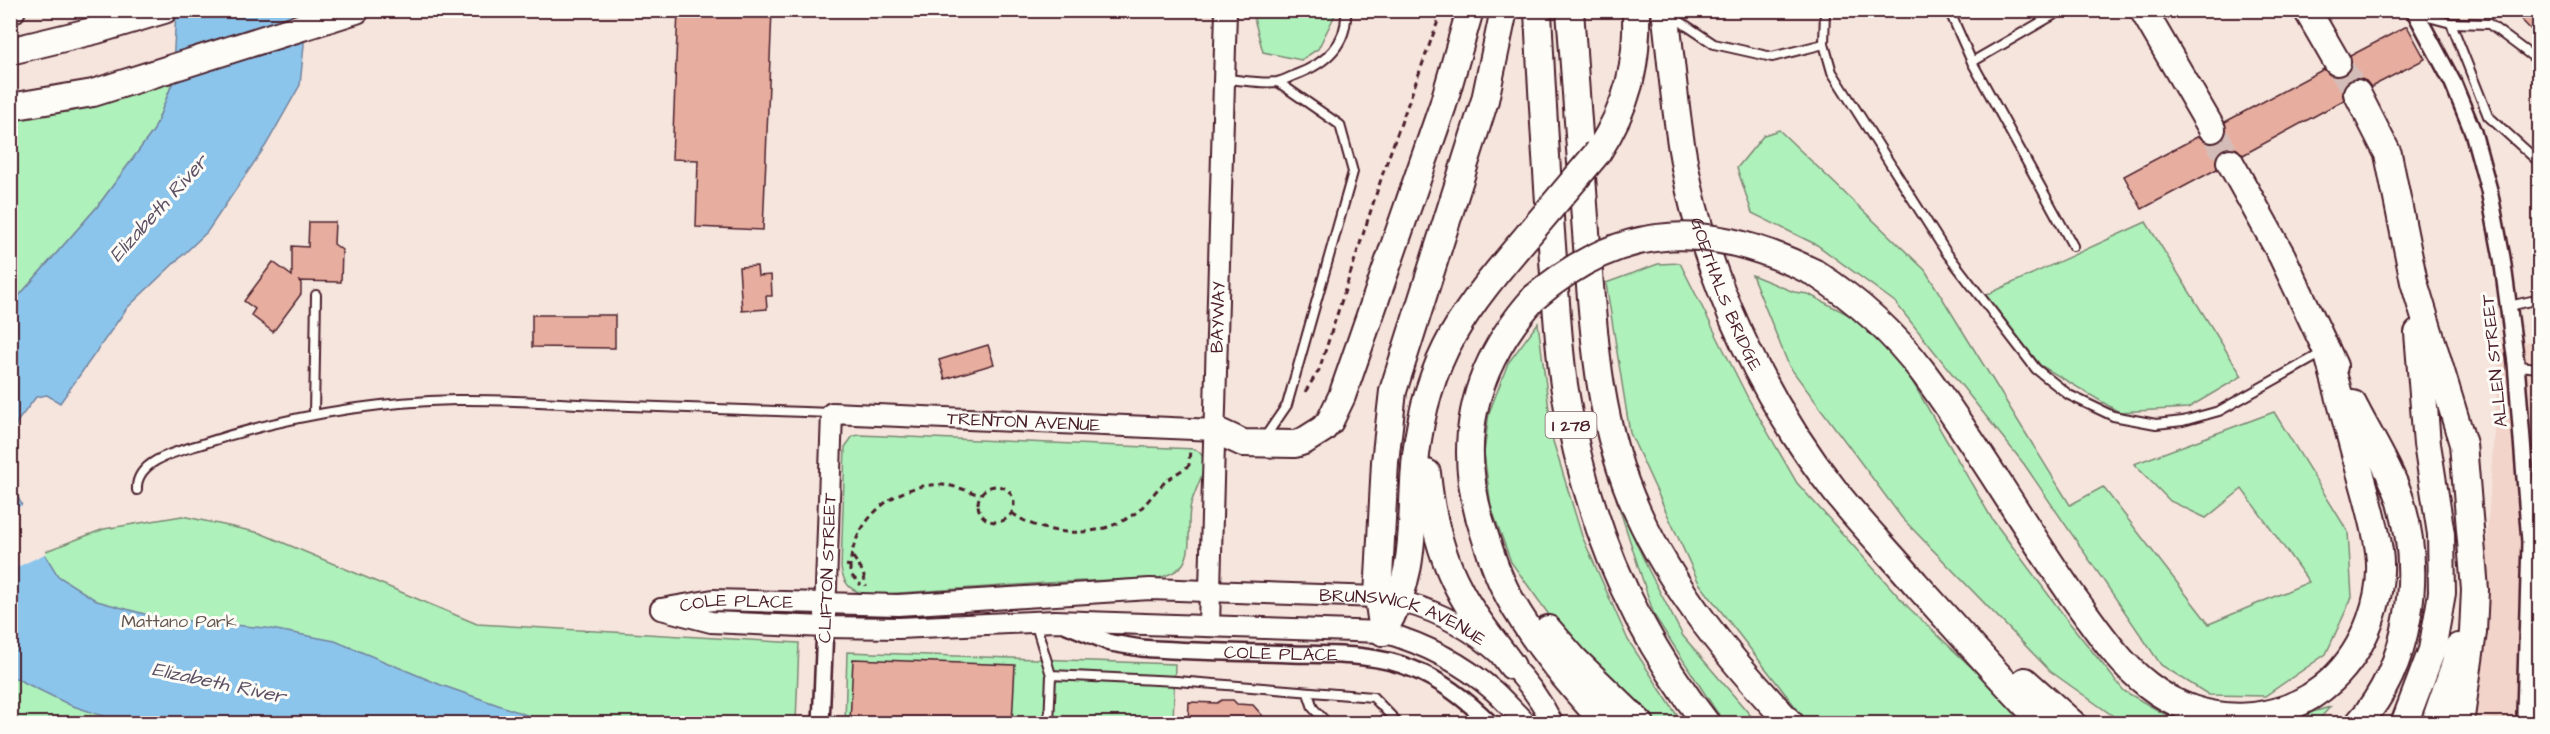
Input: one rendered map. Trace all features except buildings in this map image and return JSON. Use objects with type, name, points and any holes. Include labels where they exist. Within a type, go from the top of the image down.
[{"type":"highway","points":[[10,51],[97,30],[164,10]]},
{"type":"highway","points":[[1215,430],[1243,443],[1284,445],[1304,441],[1323,429],[1337,408],[1443,105],[1470,10]]},
{"type":"highway","points":[[1383,632],[1389,598],[1386,438],[1393,391],[1485,100],[1504,10]]},
{"type":"highway","name":"I 278","points":[[1538,10],[1561,354],[1568,411],[1581,470],[1600,533],[1622,586],[1665,664],[1707,723]]},
{"type":"highway","points":[[1570,10],[1594,346],[1613,448],[1637,511],[1670,571],[1723,646],[1791,723]]},
{"type":"highway","points":[[1389,598],[1410,555],[1416,455],[1434,372],[1446,343],[1476,298],[1598,152],[1617,122],[1630,86],[1636,51],[1636,10]]},
{"type":"highway","points":[[2143,10],[2212,129]]},
{"type":"highway","points":[[2307,10],[2337,62]]},
{"type":"highway","name":"GOETHALS BRIDGE","points":[[1666,11],[1685,162],[1698,224],[1723,293],[1749,353],[1797,437],[1835,491],[1877,539]]},
{"type":"highway","points":[[10,107],[93,93],[347,13]]},
{"type":"highway","points":[[2357,93],[2388,154],[2414,282],[2463,444],[2475,590],[2473,632],[2460,723]]},
{"type":"highway","points":[[2230,162],[2282,256],[2399,496],[2409,541],[2412,572],[2410,597],[2389,679],[2358,723]]},
{"type":"highway","points":[[1606,723],[1550,658],[1509,599],[1499,579],[1472,494],[1469,449],[1473,409],[1492,357],[1512,324],[1535,297],[1561,276],[1602,254],[1631,243],[1676,236],[1708,237],[1748,245],[1772,252],[1815,273],[1869,312],[1911,356],[2056,572],[2123,662],[2147,685],[2173,702],[2224,717],[2259,716],[2275,712],[2299,703],[2320,690],[2350,659],[2365,633],[2372,614],[2377,592],[2379,554],[2369,505],[2327,351]]},
{"type":"highway","points":[[2404,723],[2433,650],[2442,593],[2441,534],[2427,444],[2414,282]]},
{"type":"highway","points":[[1425,410],[1428,484],[1442,549],[1459,591],[1512,666]]},
{"type":"highway","points":[[1484,534],[1521,592],[1556,639],[1641,723]]},
{"type":"highway","points":[[1877,539],[1994,672],[2044,723]]},
{"type":"highway","points":[[1877,539],[2033,689],[2073,723]]},
{"type":"highway","points":[[2434,723],[2455,664],[2472,540]]},
{"type":"street","name":"BAYWAY","points":[[1209,625],[1226,10]]},
{"type":"street","name":"ALLEN STREET","points":[[2414,10],[2452,83],[2473,132],[2489,189],[2509,306],[2517,366],[2530,542],[2525,713],[2527,723]]},
{"type":"street","name":"TRENTON AVENUE","points":[[832,413],[1215,430]]},
{"type":"street","name":"CLIFTON STREET","points":[[821,723],[832,413]]},
{"type":"street","name":"BRUNSWICK AVENUE","points":[[1209,590],[1389,598],[1425,608],[1463,626],[1482,639],[1512,666],[1545,707],[1553,723]]},
{"type":"street","name":"COLE PLACE","points":[[1209,590],[1101,591],[898,605],[712,600],[661,609],[695,619],[727,624],[825,627],[899,628],[1035,621],[1209,625]]},
{"type":"street","name":"COLE PLACE","points":[[1055,621],[1111,643],[1141,648],[1375,658],[1413,669],[1463,698],[1491,723]]},
{"type":"street","name":"BRUNSWICK AVENUE","points":[[1209,625],[1383,632],[1424,646],[1460,665],[1492,690],[1527,723]]},
{"type":"street","points":[[1463,698],[1474,723]]},
{"type":"lane","points":[[1224,79],[1278,82],[1306,71],[1329,57],[1341,42],[1346,22],[1346,10]]},
{"type":"lane","points":[[1825,10],[1824,44],[1832,72],[1946,252],[2036,369],[2068,395],[2113,416],[2156,424],[2183,421],[2219,411],[2327,351]]},
{"type":"lane","points":[[1949,10],[1972,62],[2073,246]]},
{"type":"lane","points":[[1972,62],[2062,10]]},
{"type":"lane","points":[[2426,10],[2432,18],[2451,23],[2489,24],[2540,62]]},
{"type":"lane","points":[[1666,11],[1714,44],[1772,57],[1824,44]]},
{"type":"lane","points":[[2451,23],[2488,116],[2540,163]]},
{"type":"lane","points":[[1260,444],[1287,405],[1353,172],[1340,125],[1278,82]]},
{"type":"lane","points":[[314,414],[316,295]]},
{"type":"lane","points":[[2509,306],[2540,299]]},
{"type":"lane","points":[[2517,366],[2540,368]]},
{"type":"lane","points":[[137,490],[138,475],[164,458],[235,434],[314,414],[373,405],[458,400],[832,413]]},
{"type":"lane","points":[[1035,621],[1051,675],[1049,723]]},
{"type":"lane","points":[[1051,675],[1177,681],[1373,697],[1399,723]]},
{"type":"lane","points":[[1308,693],[1313,708],[1328,723]]},
{"type":"path","points":[[1303,396],[1319,370],[1384,170],[1442,10]]},
{"type":"path","points":[[1012,513],[1022,520],[1050,530],[1087,532],[1105,528],[1134,514],[1162,484],[1189,465],[1189,448]]},
{"type":"path","points":[[852,555],[863,572],[866,589],[850,574],[850,566],[852,555],[854,545],[865,522],[893,497],[908,491],[940,485],[956,487],[980,495]]},
{"type":"path","points":[[988,487],[1005,487],[1012,495],[1012,513],[1003,521],[997,522],[985,518],[978,508],[980,495],[988,487]]},
{"type":"path","points":[[841,564],[850,566]]},
{"type":"shaded area","points":[[2500,342],[2539,342],[2539,656],[2527,655],[2523,723],[2509,723],[2475,715]]},
{"type":"green space","points":[[1252,11],[1334,11],[1335,15],[1318,49],[1301,60],[1263,52]]},
{"type":"green space","points":[[172,84],[154,130],[97,207],[11,305],[11,106]]},
{"type":"green space","points":[[1779,130],[1925,270],[2070,505],[2103,487],[2209,624],[2309,582],[2242,489],[2206,518],[2170,501],[2134,464],[2274,412],[2348,532],[2352,597],[2326,654],[2265,696],[2209,695],[2161,665],[2024,464],[1895,302],[1817,245],[1752,213],[1737,168],[1764,135]]},
{"type":"green space","points":[[2146,222],[2242,376],[2188,408],[2119,412],[2040,365],[1986,295]]},
{"type":"green space","points":[[1680,263],[1748,398],[1797,483],[1909,608],[2030,723],[1808,723],[1699,583],[1630,433],[1606,283],[1658,264]]},
{"type":"green space","points":[[1752,275],[1794,292],[1808,294],[1857,319],[1904,367],[1992,519],[2068,621],[2124,691],[2180,723],[2123,723],[2050,671],[1902,518],[1789,366]]},
{"type":"green space","points":[[1538,323],[1553,441],[1582,536],[1628,640],[1682,723],[1656,723],[1552,619],[1511,562],[1491,507],[1484,453],[1489,413],[1508,363]]},
{"type":"green space","points":[[853,436],[1195,449],[1202,455],[1204,464],[1190,509],[1189,544],[1186,558],[1178,569],[1159,578],[870,595],[858,592],[847,584],[841,568],[845,447]]},
{"type":"green space","points":[[1616,498],[1649,571],[1683,636],[1757,723],[1727,723],[1716,711],[1654,615]]},
{"type":"green space","name":"Mattano Park","points":[[182,516],[260,533],[477,624],[799,643],[796,723],[11,724],[11,568],[46,551],[104,529]]},
{"type":"green space","points":[[847,652],[1175,664],[1173,723],[845,724]]},
{"type":"green space","points":[[2330,707],[2316,723],[2274,723]]},
{"type":"water","name":"Elizabeth River","points":[[176,11],[302,11],[304,45],[300,85],[266,145],[207,232],[127,308],[60,403],[47,395],[36,397],[17,422],[11,443],[11,305],[97,207],[154,130],[172,84]]},
{"type":"water","name":"Elizabeth River","points":[[10,468],[18,497],[44,553],[58,576],[97,601],[159,618],[266,628],[335,641],[441,685],[545,723],[127,724],[70,705],[11,676]]},
{"type":"pier","points":[[24,504],[47,553],[11,570],[11,511]]},
{"type":"tunnel","points":[[2337,62],[2357,93]]},
{"type":"tunnel","points":[[2212,129],[2230,162]]}]
